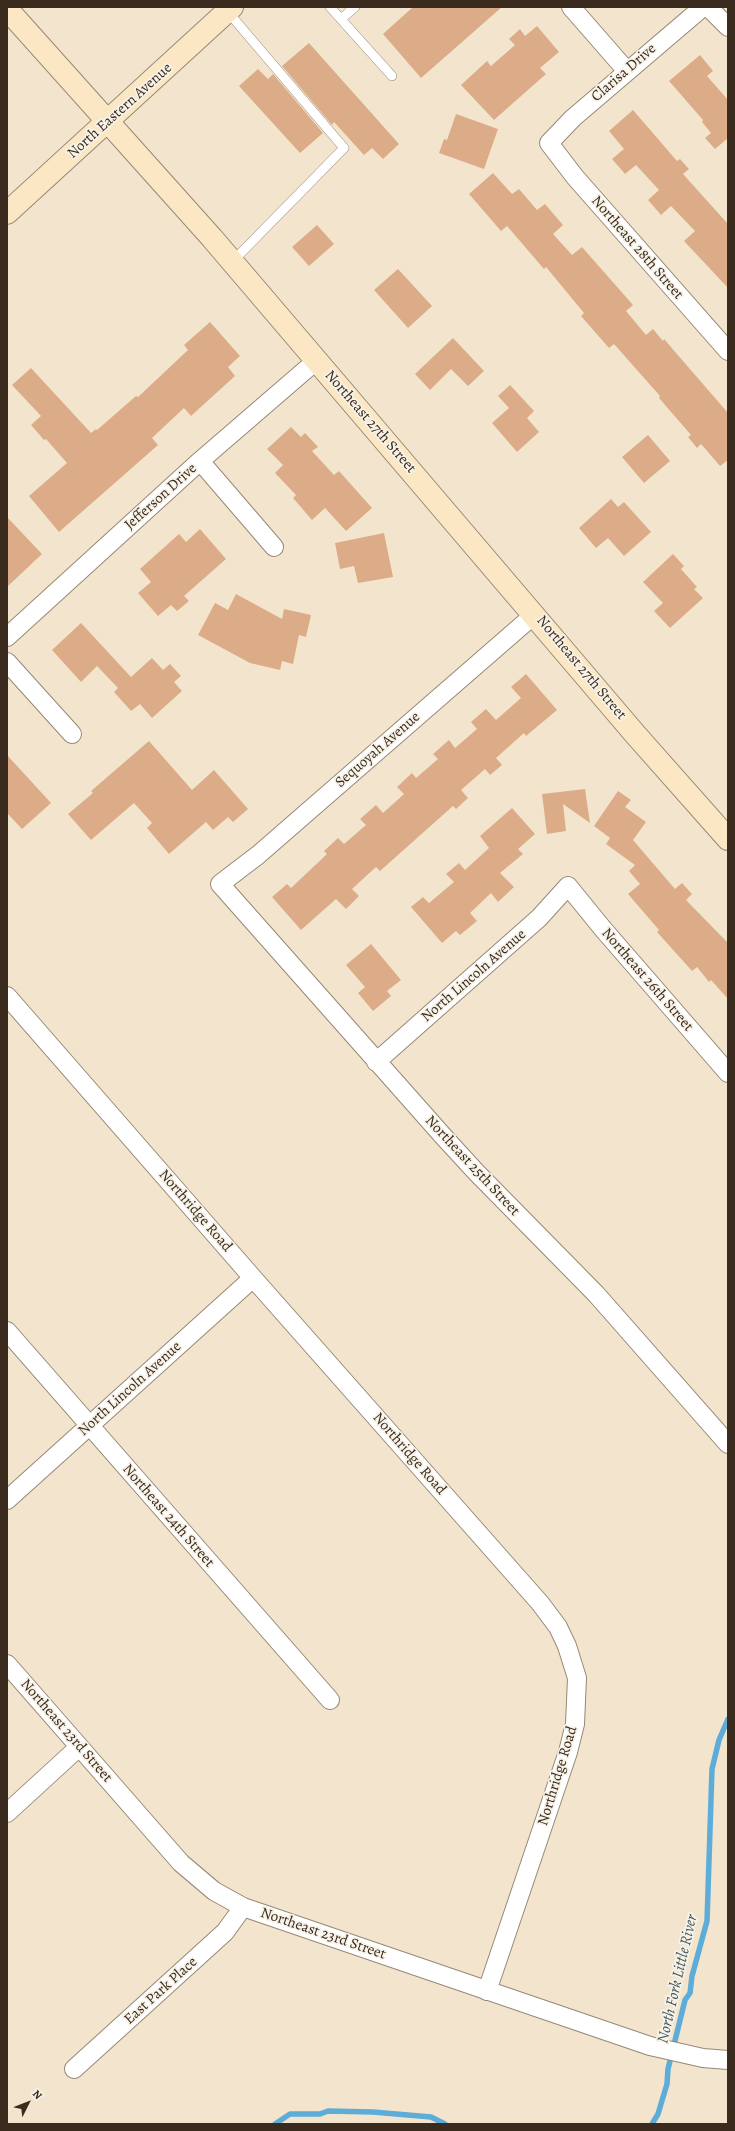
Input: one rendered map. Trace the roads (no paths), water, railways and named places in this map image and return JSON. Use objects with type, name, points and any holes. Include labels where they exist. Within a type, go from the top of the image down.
[{"type":"street","points":[[571,7],[626,70]]},
{"type":"street","name":"Clarisa Drive","points":[[549,143],[573,118],[626,70],[702,7]]},
{"type":"street","points":[[708,7],[728,27]]},
{"type":"street","name":"Northeast 27th Street","points":[[7,9],[233,261],[535,614],[635,734],[728,839]]},
{"type":"street","name":"North Eastern Avenue","points":[[7,213],[230,9]]},
{"type":"street","name":"Northeast 28th Street","points":[[549,143],[575,177],[728,350]]},
{"type":"street","name":"Jefferson Drive","points":[[7,637],[200,461],[317,360]]},
{"type":"street","points":[[200,461],[274,547]]},
{"type":"street","name":"Sequoyah Avenue","points":[[220,884],[258,855],[535,614]]},
{"type":"street","points":[[7,662],[72,734]]},
{"type":"street","name":"Northeast 25th Street","points":[[220,884],[376,1062],[476,1172],[596,1294],[728,1444]]},
{"type":"street","name":"North Lincoln Avenue","points":[[376,1062],[539,918],[568,886]]},
{"type":"street","name":"Northeast 26th Street","points":[[568,886],[603,929],[728,1072]]},
{"type":"street","name":"Northridge Road","points":[[7,996],[252,1278],[540,1603],[558,1627],[573,1661],[578,1678],[575,1724],[568,1752],[487,1991]]},
{"type":"street","name":"North Lincoln Avenue","points":[[7,1500],[90,1427],[252,1278]]},
{"type":"street","name":"Northeast 24th Street","points":[[7,1331],[330,1700]]},
{"type":"street","name":"Northeast 23rd Street","points":[[7,1664],[181,1863],[214,1891],[242,1907],[650,2046],[703,2058],[728,2060]]},
{"type":"street","points":[[7,1813],[79,1747]]},
{"type":"street","name":"East Park Place","points":[[74,2069],[225,1932],[242,1907]]},
{"type":"lane","points":[[330,7],[392,76]]},
{"type":"lane","points":[[341,19],[355,7]]},
{"type":"lane","points":[[230,9],[344,148],[233,261]]},
{"type":"waterway","name":"North Fork Little River","points":[[652,2124],[658,2114],[667,2084],[668,2069],[685,2000],[690,1993],[692,1976],[707,1921],[712,1769],[719,1740],[728,1719]]},
{"type":"waterway","name":"North Fork Little River","points":[[275,2124],[290,2114],[320,2114],[328,2111],[373,2112],[431,2117],[445,2124]]}]
